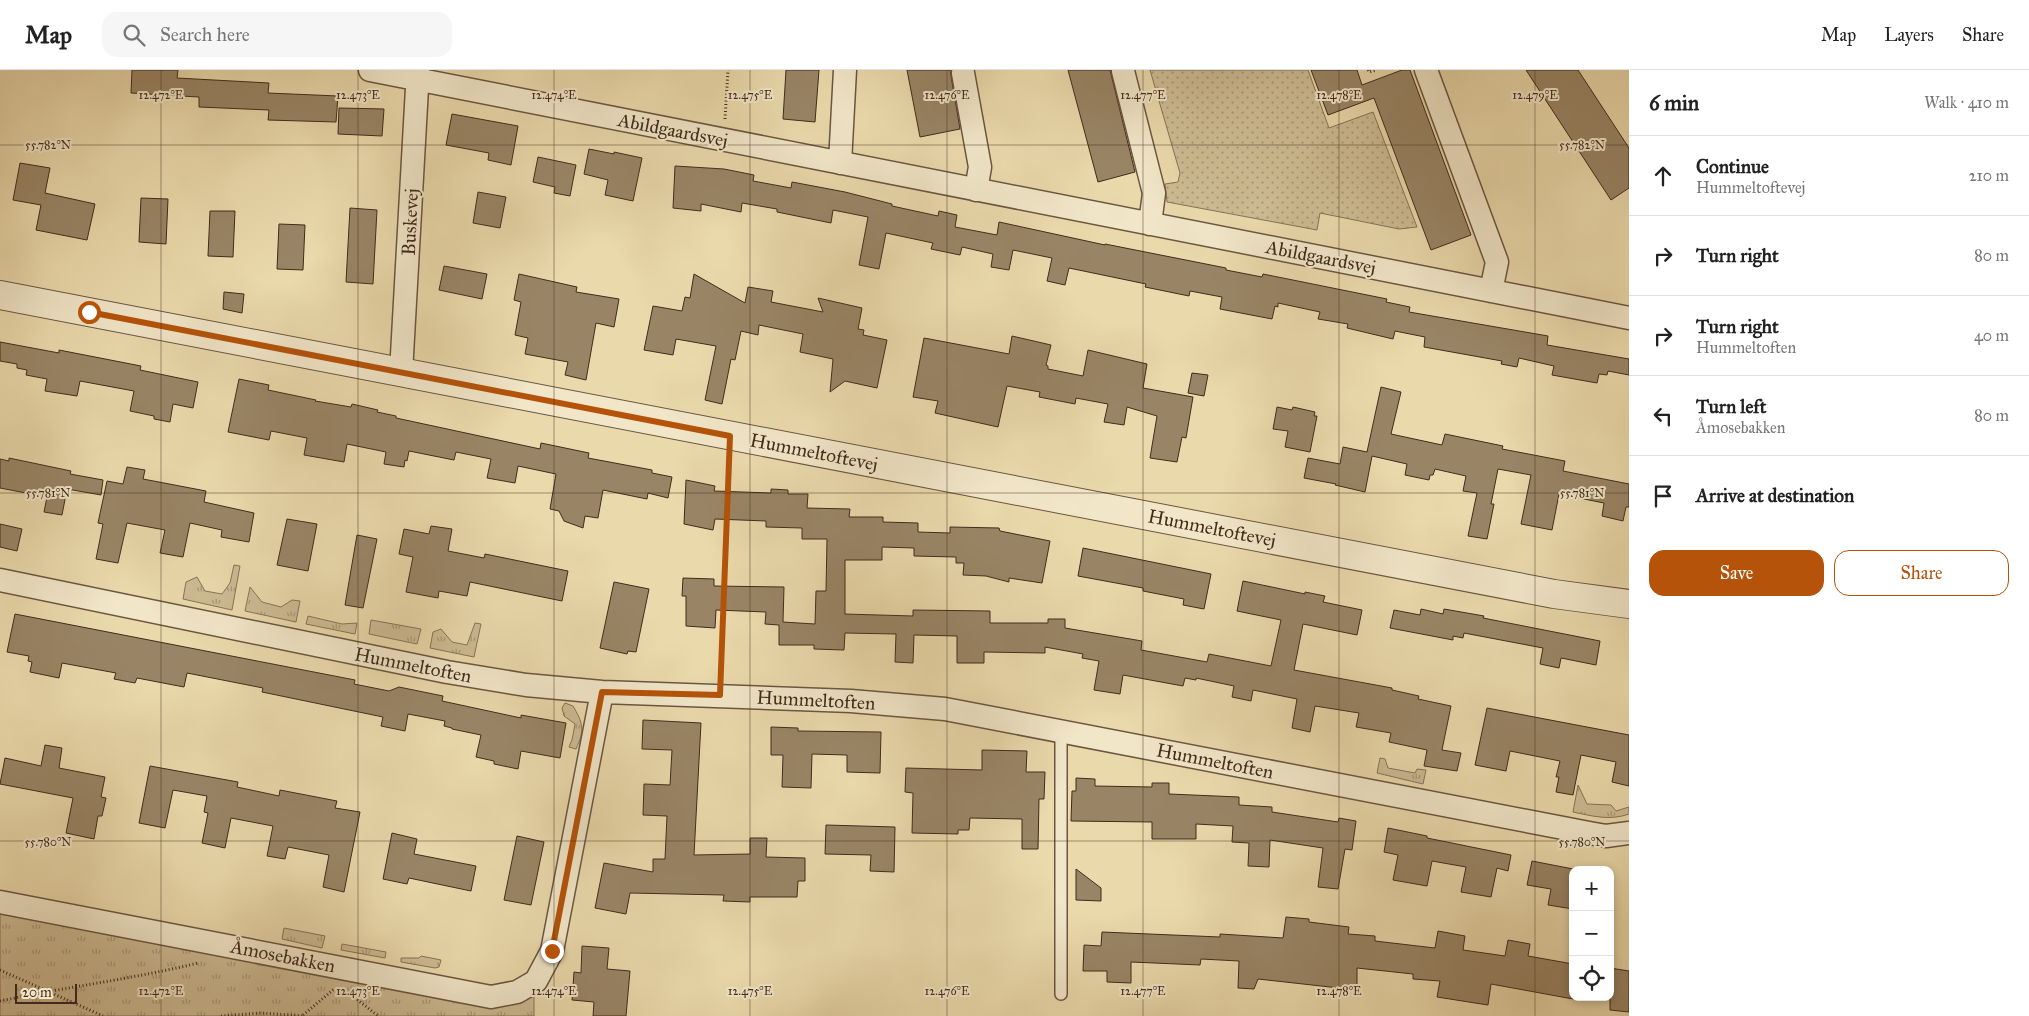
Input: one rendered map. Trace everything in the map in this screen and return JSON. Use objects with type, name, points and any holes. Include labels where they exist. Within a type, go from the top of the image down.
[{"type":"street","name":"Abildgaardsvej","points":[[370,70],[418,75],[724,141],[1629,318]]},
{"type":"street","points":[[840,163],[846,70]]},
{"type":"street","points":[[1426,70],[1497,262],[1492,291]]},
{"type":"street","points":[[1123,71],[1154,193],[1150,224]]},
{"type":"street","points":[[964,73],[980,167],[976,190]]},
{"type":"street","name":"Buskevej","points":[[401,373],[418,75]]},
{"type":"street","name":"Hummeltoftevej","points":[[0,295],[1554,594],[1629,604]]},
{"type":"street","name":"Hummeltoften","points":[[0,580],[447,672],[526,685],[602,692],[851,701],[945,709],[1589,833],[1606,836],[1629,833]]},
{"type":"street","name":"Åmosebakken","points":[[0,902],[491,997],[517,992],[536,981],[552,951],[602,692]]},
{"type":"lane","points":[[1061,732],[1061,994]]},
{"type":"path","points":[[724,141],[728,70]]},
{"type":"path","points":[[1368,70],[1369,72],[1377,70]]},
{"type":"path","points":[[720,695],[730,436]]},
{"type":"path","points":[[0,1001],[49,990],[166,971],[201,962],[219,944]]},
{"type":"path","points":[[0,970],[49,990],[103,1016]]},
{"type":"path","points":[[342,987],[378,1016]]},
{"type":"path","points":[[221,1016],[261,1013],[304,1015],[332,989],[337,988]]},
{"type":"green space","points":[[1150,70],[1308,70],[1329,128],[1373,112],[1417,227],[1399,229],[1320,213],[1317,230],[1167,202],[1165,184],[1178,182],[1180,173]]},
{"type":"green space","points":[[234,565],[240,566],[232,610],[183,599],[186,582],[197,577],[205,591],[222,594],[230,583]]},
{"type":"green space","points":[[250,587],[262,602],[281,607],[292,600],[300,601],[296,622],[245,611]]},
{"type":"green space","points":[[308,616],[342,624],[357,623],[355,634],[306,624]]},
{"type":"green space","points":[[371,620],[421,629],[417,644],[369,634]]},
{"type":"green space","points":[[475,623],[481,624],[474,657],[430,648],[433,632],[441,629],[452,642],[467,645]]},
{"type":"green space","points":[[565,703],[573,706],[581,722],[582,732],[576,749],[569,747],[575,724],[564,716],[562,708]]},
{"type":"green space","points":[[1380,758],[1385,759],[1388,768],[1415,773],[1417,769],[1426,770],[1423,784],[1377,773]]},
{"type":"green space","points":[[1578,785],[1587,804],[1611,805],[1616,811],[1629,807],[1629,814],[1608,817],[1573,812]]},
{"type":"green space","points":[[0,909],[480,1002],[534,992],[534,1016],[0,1016]]},
{"type":"green space","points":[[284,928],[325,936],[322,948],[282,939]]},
{"type":"green space","points":[[342,944],[386,952],[385,958],[341,950]]},
{"type":"green space","points":[[421,956],[441,960],[439,967],[435,968],[401,962],[401,958],[419,958]]},
{"type":"building","points":[[132,70],[178,70],[177,78],[269,83],[268,93],[338,96],[336,122],[268,120],[269,110],[199,107],[199,97],[131,93]]},
{"type":"building","points":[[786,70],[819,70],[815,122],[783,119]]},
{"type":"building","points":[[907,70],[950,70],[960,129],[920,137]]},
{"type":"building","points":[[1068,70],[1110,70],[1135,172],[1098,182]]},
{"type":"building","points":[[1311,70],[1357,70],[1362,85],[1402,70],[1410,70],[1471,235],[1431,250],[1374,98],[1328,115]]},
{"type":"building","points":[[1526,70],[1578,70],[1629,148],[1629,188],[1611,200]]},
{"type":"building","points":[[339,108],[384,109],[382,136],[338,134]]},
{"type":"building","points":[[452,114],[518,126],[511,165],[488,160],[489,153],[446,145]]},
{"type":"building","points":[[589,149],[642,158],[633,201],[605,195],[608,180],[584,174]]},
{"type":"building","points":[[538,157],[576,165],[570,196],[554,193],[555,187],[533,182]]},
{"type":"building","points":[[20,163],[50,168],[45,193],[95,204],[87,240],[36,230],[41,205],[13,200]]},
{"type":"building","points":[[675,166],[724,169],[754,175],[753,181],[791,188],[792,182],[845,192],[892,204],[892,206],[938,216],[939,211],[957,215],[955,227],[997,235],[999,222],[1226,268],[1226,270],[1262,277],[1263,274],[1387,299],[1386,302],[1410,307],[1409,312],[1548,336],[1547,345],[1629,359],[1629,375],[1608,371],[1607,375],[1599,374],[1597,383],[1552,375],[1554,366],[1519,358],[1517,367],[1501,364],[1502,361],[1424,347],[1425,337],[1395,331],[1393,339],[1347,328],[1348,324],[1318,319],[1320,312],[1278,303],[1278,307],[1275,306],[1272,319],[1220,309],[1222,297],[1190,291],[1189,296],[1145,287],[1146,284],[1069,268],[1065,285],[1047,281],[1052,258],[1013,250],[1009,270],[991,267],[993,254],[962,247],[960,255],[931,249],[933,243],[886,233],[879,269],[859,265],[868,217],[833,210],[831,223],[777,212],[777,209],[742,203],[741,212],[701,204],[701,211],[673,208]]},
{"type":"building","points":[[478,192],[506,197],[500,228],[473,223]]},
{"type":"building","points":[[141,198],[168,199],[166,244],[139,242]]},
{"type":"building","points":[[350,208],[377,210],[373,284],[346,282]]},
{"type":"building","points":[[210,211],[235,211],[233,257],[208,256]]},
{"type":"building","points":[[279,224],[305,225],[303,270],[277,269]]},
{"type":"building","points":[[444,266],[487,274],[482,299],[439,290]]},
{"type":"building","points":[[519,274],[577,287],[576,292],[619,299],[614,327],[596,323],[586,380],[565,375],[568,362],[525,354],[528,338],[515,335],[521,302],[514,300]]},
{"type":"building","points":[[694,274],[745,303],[748,287],[773,291],[771,302],[823,312],[818,298],[862,308],[858,329],[864,330],[863,335],[887,340],[877,388],[845,381],[830,392],[833,359],[800,352],[803,334],[759,325],[758,335],[741,331],[735,360],[731,359],[722,404],[705,400],[716,346],[676,339],[673,355],[644,350],[653,306],[682,311],[685,297],[690,298]]},
{"type":"building","points":[[224,292],[244,294],[242,313],[223,309]]},
{"type":"building","points":[[1012,336],[1051,345],[1046,365],[1048,369],[1083,376],[1088,350],[1147,364],[1143,388],[1193,397],[1186,438],[1182,437],[1177,462],[1150,458],[1157,416],[1127,407],[1124,425],[1104,422],[1108,404],[1076,398],[1075,404],[1039,397],[1040,392],[1007,386],[998,427],[935,413],[938,401],[913,397],[924,338],[1009,354]]},
{"type":"building","points":[[0,342],[59,353],[59,350],[141,366],[140,370],[198,382],[193,408],[173,404],[170,422],[154,419],[154,416],[130,411],[134,391],[80,381],[77,396],[45,391],[47,379],[26,375],[27,370],[17,368],[17,364],[0,361]]},
{"type":"building","points":[[1192,373],[1208,375],[1204,396],[1188,393]]},
{"type":"building","points":[[239,379],[269,385],[268,390],[315,401],[351,407],[352,404],[378,410],[377,412],[396,416],[396,418],[540,449],[541,443],[589,453],[588,458],[652,470],[652,473],[672,477],[668,498],[648,493],[647,499],[603,490],[598,518],[585,516],[583,528],[564,521],[559,511],[550,509],[556,474],[518,466],[515,483],[487,478],[491,459],[456,452],[454,460],[409,451],[404,467],[384,464],[386,452],[347,444],[344,462],[304,455],[307,438],[271,431],[269,440],[228,432]]},
{"type":"building","points":[[1381,387],[1401,392],[1391,434],[1442,445],[1445,434],[1503,446],[1502,449],[1565,461],[1563,471],[1629,484],[1629,507],[1626,507],[1623,521],[1602,516],[1604,503],[1559,494],[1552,530],[1521,524],[1531,475],[1498,469],[1487,539],[1468,536],[1477,493],[1463,491],[1466,476],[1435,469],[1433,475],[1430,475],[1429,480],[1405,475],[1407,464],[1372,456],[1365,492],[1304,478],[1308,458],[1340,464],[1343,447],[1367,452]]},
{"type":"building","points":[[1277,407],[1292,410],[1293,407],[1315,412],[1314,416],[1317,416],[1310,452],[1285,447],[1288,431],[1273,429]]},
{"type":"building","points":[[9,458],[71,471],[70,474],[103,480],[101,495],[67,489],[62,515],[44,512],[47,497],[0,488],[0,459],[9,461]]},
{"type":"building","points":[[127,467],[145,470],[143,479],[206,491],[204,502],[254,513],[249,542],[221,537],[222,530],[190,523],[183,557],[160,553],[165,530],[127,523],[118,563],[96,559],[103,524],[98,523],[107,481],[123,484]]},
{"type":"building","points":[[686,480],[715,486],[714,491],[771,493],[771,489],[788,490],[788,494],[808,494],[807,508],[850,509],[849,517],[883,517],[883,522],[918,523],[918,532],[950,533],[950,527],[999,528],[1000,531],[1050,541],[1042,583],[1009,578],[1009,582],[986,576],[963,575],[964,563],[956,563],[956,557],[914,556],[914,548],[882,547],[882,560],[845,560],[845,614],[913,616],[913,610],[990,611],[990,623],[1048,623],[1048,619],[1065,619],[1065,628],[1142,641],[1141,650],[1207,662],[1209,654],[1271,666],[1281,620],[1237,611],[1243,581],[1305,594],[1305,592],[1325,596],[1323,602],[1362,610],[1357,635],[1303,624],[1294,670],[1392,688],[1392,690],[1419,696],[1418,699],[1451,706],[1442,750],[1461,753],[1457,771],[1424,766],[1427,750],[1389,742],[1391,733],[1356,727],[1359,713],[1315,706],[1310,732],[1292,728],[1297,699],[1253,690],[1251,701],[1232,697],[1234,686],[1196,678],[1196,680],[1185,678],[1183,686],[1123,675],[1120,694],[1094,690],[1099,661],[1082,658],[1083,654],[1045,647],[1045,653],[984,652],[984,663],[957,663],[957,636],[914,635],[913,663],[895,662],[896,634],[845,633],[844,650],[814,649],[814,645],[779,645],[779,625],[765,624],[766,612],[716,610],[715,628],[686,626],[686,596],[682,596],[683,578],[714,579],[714,586],[784,587],[783,622],[815,624],[816,591],[826,591],[827,539],[802,539],[802,528],[766,527],[766,521],[715,519],[713,530],[684,524]]},
{"type":"building","points":[[287,519],[317,524],[308,571],[277,565]]},
{"type":"building","points":[[0,524],[22,529],[17,551],[0,547]]},
{"type":"building","points":[[431,526],[452,529],[448,551],[484,558],[485,554],[568,571],[562,601],[470,582],[467,596],[439,591],[438,598],[406,592],[413,557],[399,554],[404,529],[429,534]]},
{"type":"building","points":[[357,535],[377,539],[363,608],[345,605]]},
{"type":"building","points":[[1083,548],[1211,574],[1204,609],[1183,605],[1184,599],[1143,591],[1143,588],[1078,576]]},
{"type":"building","points":[[614,582],[649,589],[636,652],[628,651],[627,654],[600,648]]},
{"type":"building","points":[[1421,609],[1443,614],[1444,609],[1484,616],[1483,618],[1600,641],[1596,665],[1561,658],[1559,668],[1540,664],[1543,648],[1464,633],[1463,638],[1453,636],[1453,640],[1390,628],[1394,610],[1420,615]]},
{"type":"building","points":[[15,614],[355,680],[354,684],[389,691],[399,687],[443,696],[442,701],[521,718],[521,715],[566,723],[560,758],[521,751],[518,769],[494,764],[494,761],[476,757],[481,735],[444,726],[445,721],[408,714],[405,731],[381,726],[383,717],[262,692],[263,688],[187,673],[184,687],[137,678],[135,683],[114,679],[116,673],[62,663],[59,678],[30,672],[32,662],[28,661],[29,656],[7,652]]},
{"type":"building","points":[[1487,708],[1629,735],[1629,786],[1612,782],[1616,762],[1581,755],[1573,795],[1556,792],[1559,777],[1556,777],[1560,761],[1510,751],[1506,771],[1475,765]]},
{"type":"building","points":[[643,720],[701,723],[694,855],[750,854],[750,838],[767,838],[766,857],[805,858],[805,881],[798,881],[797,897],[750,897],[750,902],[723,901],[724,895],[630,893],[626,914],[595,908],[604,863],[653,872],[653,859],[665,859],[667,816],[643,815],[644,784],[670,785],[672,750],[642,749]]},
{"type":"building","points":[[771,727],[798,728],[798,731],[881,732],[880,773],[847,772],[847,755],[812,754],[811,788],[782,787],[783,755],[771,755]]},
{"type":"building","points":[[45,745],[62,748],[59,768],[105,777],[101,797],[106,798],[102,816],[98,816],[94,839],[66,833],[73,798],[0,784],[5,758],[41,766]]},
{"type":"building","points":[[982,750],[1027,751],[1026,772],[1045,772],[1044,799],[1039,799],[1038,849],[1022,849],[1022,819],[970,818],[969,830],[958,830],[958,834],[912,833],[913,793],[905,792],[906,768],[982,770]]},
{"type":"building","points":[[150,766],[238,782],[237,787],[279,796],[280,790],[337,801],[335,808],[360,812],[344,892],[323,887],[329,855],[288,847],[285,859],[267,856],[273,826],[231,818],[225,848],[202,843],[208,813],[204,812],[207,796],[173,790],[165,828],[139,823]]},
{"type":"building","points":[[1076,778],[1095,779],[1095,786],[1152,787],[1152,783],[1169,783],[1169,794],[1239,797],[1239,805],[1272,807],[1272,812],[1338,822],[1339,818],[1356,821],[1352,850],[1345,849],[1338,889],[1318,887],[1323,848],[1270,840],[1269,867],[1248,866],[1249,843],[1232,842],[1233,826],[1196,824],[1196,839],[1152,839],[1152,822],[1071,821],[1072,791],[1076,791]]},
{"type":"building","points":[[826,825],[895,827],[894,872],[870,871],[871,855],[825,854]]},
{"type":"building","points":[[1388,828],[1511,855],[1508,871],[1497,868],[1491,897],[1461,892],[1466,867],[1432,861],[1427,886],[1393,880],[1398,855],[1384,852]]},
{"type":"building","points":[[392,833],[417,839],[414,854],[476,866],[471,891],[409,878],[407,884],[383,879]]},
{"type":"building","points":[[517,836],[544,842],[531,905],[504,900]]},
{"type":"building","points":[[1532,861],[1569,868],[1569,908],[1548,905],[1551,889],[1527,885]]},
{"type":"building","points":[[1076,869],[1101,888],[1101,901],[1076,900]]},
{"type":"building","points":[[1286,917],[1309,919],[1309,922],[1349,927],[1348,934],[1375,936],[1375,941],[1435,948],[1438,931],[1465,936],[1463,950],[1505,956],[1508,940],[1530,944],[1528,956],[1569,963],[1569,998],[1491,984],[1488,1005],[1437,997],[1440,981],[1413,979],[1413,974],[1357,968],[1357,990],[1258,979],[1254,989],[1238,988],[1239,961],[1201,959],[1200,965],[1131,962],[1131,983],[1107,982],[1107,971],[1083,971],[1084,945],[1101,946],[1102,932],[1220,937],[1220,934],[1283,938]]},
{"type":"building","points":[[582,946],[609,948],[607,969],[630,971],[626,1016],[593,1016],[594,1002],[572,1000],[574,972],[581,973]]},
{"type":"building","points":[[1614,969],[1629,971],[1629,1012],[1610,1010],[1610,1001],[1614,1001]]},
{"type":"route","points":[[89,312],[730,436],[720,695],[602,692],[552,951]]}]
